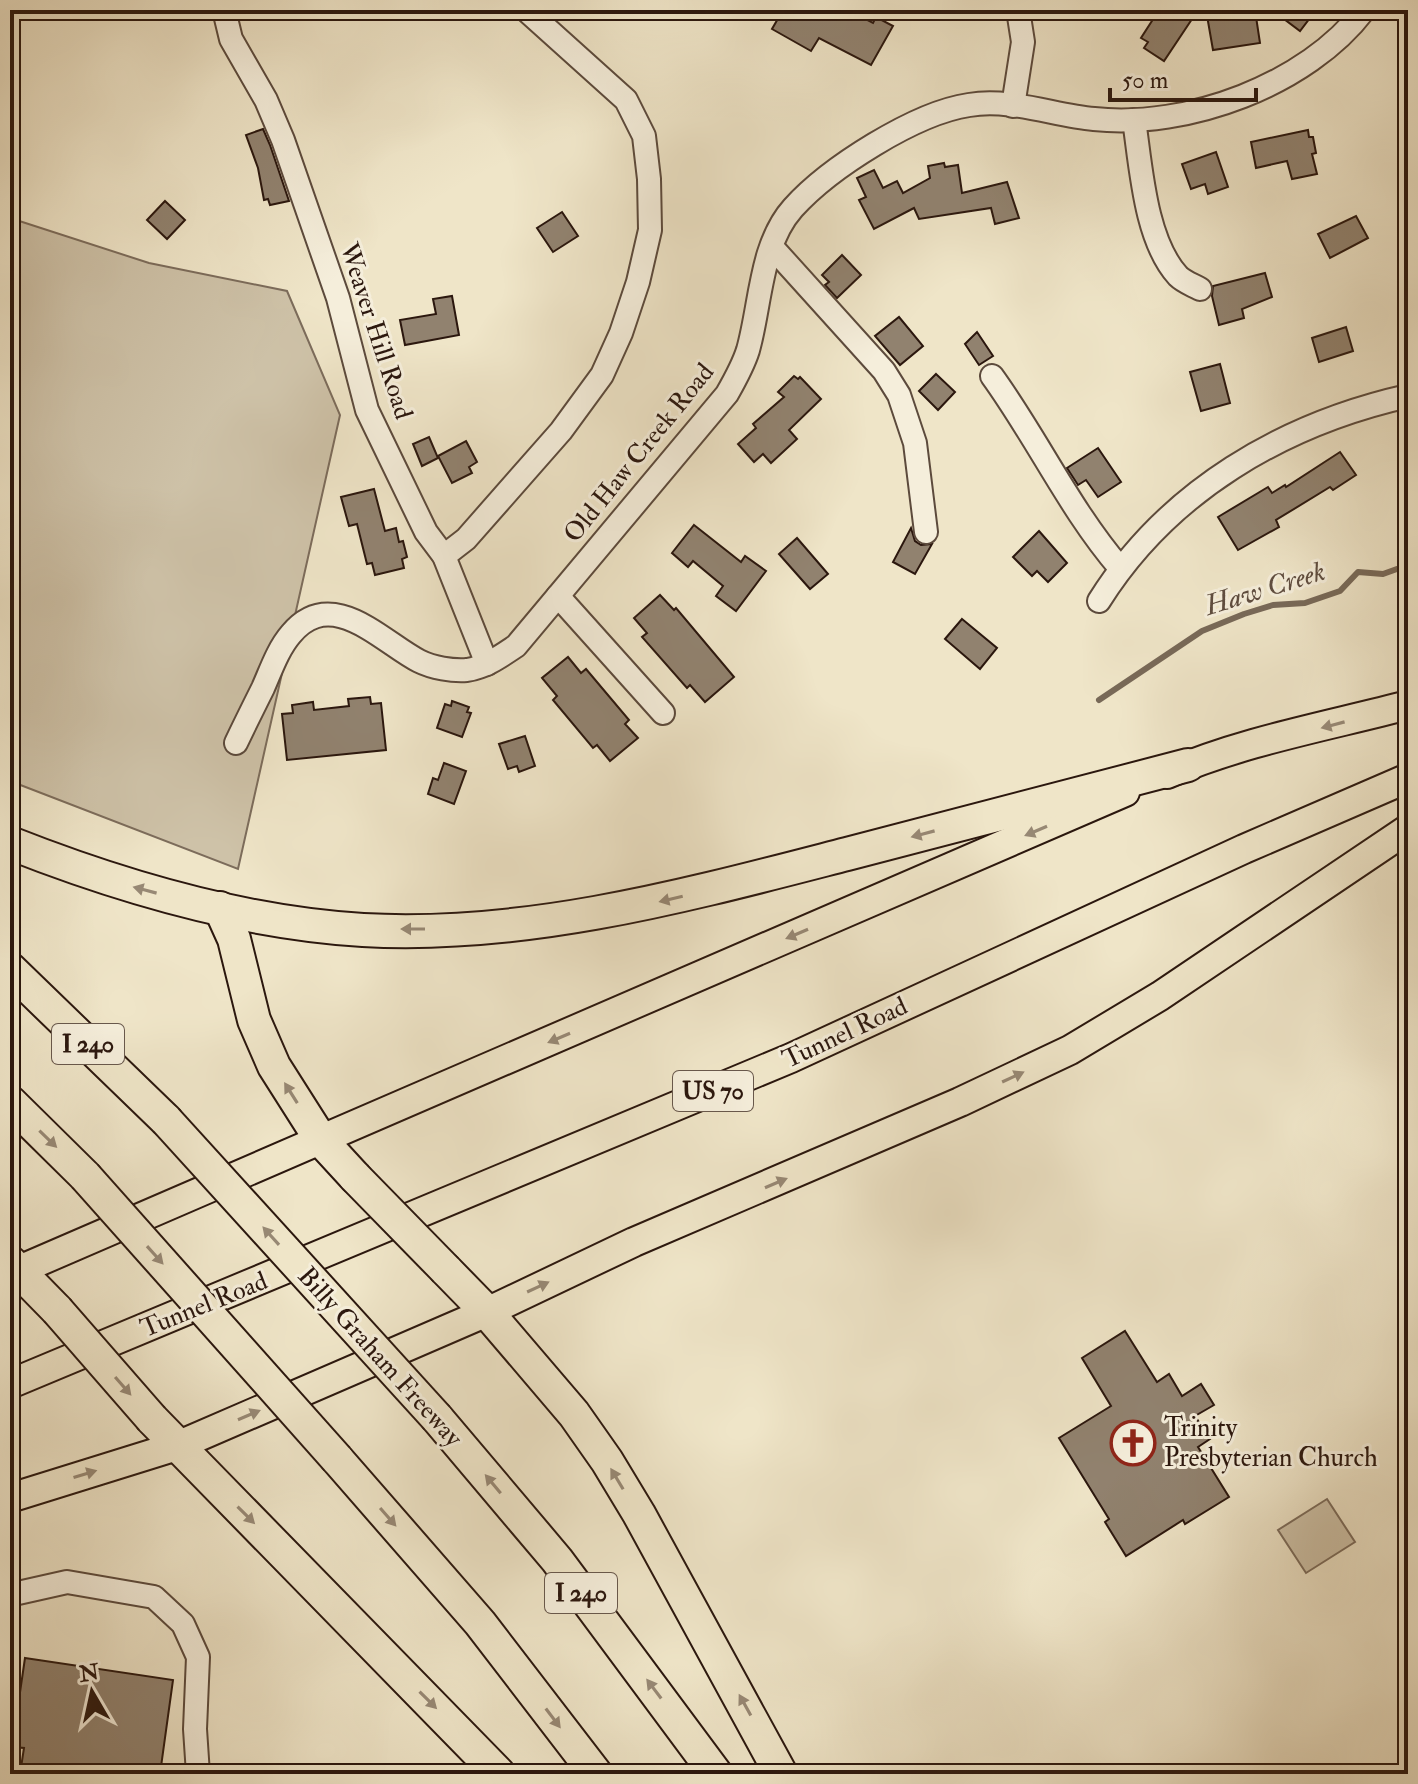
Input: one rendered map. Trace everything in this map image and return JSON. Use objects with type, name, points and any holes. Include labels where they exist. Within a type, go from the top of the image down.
[{"type":"highway","points":[[10,843],[140,889],[220,908],[362,930],[454,929],[538,922],[621,910],[703,892],[1188,765]]},
{"type":"highway","points":[[220,908],[234,939],[254,1020],[274,1066],[321,1140],[487,1312],[574,1414],[639,1514],[781,1774]]},
{"type":"highway","name":"Billy Graham Freeway","points":[[10,969],[166,1120],[437,1418],[557,1560],[716,1774]]},
{"type":"highway","points":[[10,1102],[85,1176],[337,1459],[480,1623],[596,1774]]},
{"type":"highway","points":[[13,1269],[57,1310],[177,1446],[499,1774]]},
{"type":"main road","points":[[13,1269],[321,1140],[1188,765],[1408,705]]},
{"type":"main road","name":"Tunnel Road","points":[[10,1384],[791,1058],[1244,849],[1408,778]]},
{"type":"main road","points":[[10,1498],[177,1446],[487,1312],[634,1242],[947,1108],[1070,1050],[1160,996],[1408,829]]},
{"type":"street","name":"Weaver Hill Road","points":[[224,10],[231,39],[266,100],[283,140],[338,298],[367,410],[426,532],[444,556],[487,664]]},
{"type":"street","points":[[444,556],[466,539],[561,431],[602,375],[634,295],[650,230],[644,136],[626,100],[526,10]]},
{"type":"street","points":[[1013,106],[1023,42],[1018,10]]},
{"type":"street","name":"Old Haw Creek Road","points":[[236,743],[276,657],[292,632],[311,619],[327,615],[344,616],[363,624],[422,663],[437,667],[468,670],[487,664],[516,646],[715,409],[737,378],[747,353],[772,247],[784,219],[796,205],[840,169],[883,140],[908,126],[970,105],[1013,106],[1098,120],[1134,120],[1218,104],[1280,81],[1310,63],[1334,44],[1364,10]]},
{"type":"street","points":[[1134,120],[1153,228],[1168,261],[1180,278],[1200,289]]},
{"type":"street","points":[[772,247],[884,371],[899,395],[915,443],[926,532]]},
{"type":"street","points":[[992,376],[1100,545],[1120,568]]},
{"type":"street","points":[[1099,601],[1120,568],[1197,491],[1269,444],[1352,410],[1408,396]]},
{"type":"street","points":[[558,596],[663,713]]},
{"type":"street","points":[[13,1596],[67,1582],[154,1597],[183,1624],[198,1657],[195,1729],[198,1774]]},
{"type":"shaded area","points":[[10,218],[149,263],[287,291],[340,415],[238,869],[10,781]]},
{"type":"shaded area","points":[[1327,1499],[1355,1542],[1306,1573],[1278,1530]]},
{"type":"building","points":[[783,10],[831,10],[845,18],[850,11],[873,23],[876,17],[893,26],[871,65],[819,38],[811,51],[772,29]]},
{"type":"building","points":[[1159,10],[1198,10],[1164,61],[1144,48],[1148,42],[1141,38]]},
{"type":"building","points":[[1206,10],[1255,10],[1260,43],[1213,50]]},
{"type":"building","points":[[1272,10],[1316,10],[1300,31]]},
{"type":"building","points":[[263,129],[289,201],[270,205],[268,199],[264,200],[258,168],[246,135]]},
{"type":"building","points":[[1308,130],[1309,137],[1313,137],[1316,153],[1312,154],[1317,174],[1292,179],[1287,161],[1256,168],[1251,142]]},
{"type":"building","points":[[1216,152],[1228,187],[1208,194],[1205,184],[1191,189],[1182,164]]},
{"type":"building","points":[[944,163],[945,167],[958,165],[962,193],[1007,182],[1019,218],[995,224],[991,208],[919,219],[914,208],[874,229],[859,200],[866,197],[857,178],[874,170],[883,188],[897,181],[903,193],[930,178],[928,166]]},
{"type":"building","points":[[165,201],[185,220],[167,239],[147,220]]},
{"type":"building","points":[[562,212],[578,236],[553,252],[537,228]]},
{"type":"building","points":[[1356,216],[1368,238],[1330,258],[1318,234]]},
{"type":"building","points":[[842,255],[861,275],[837,298],[825,285],[829,282],[822,275]]},
{"type":"building","points":[[1265,273],[1272,297],[1242,309],[1244,318],[1219,325],[1212,296],[1213,286]]},
{"type":"building","points":[[452,296],[459,335],[405,345],[400,320],[436,314],[433,299]]},
{"type":"building","points":[[899,317],[923,346],[900,365],[875,336]]},
{"type":"building","points":[[1346,327],[1353,351],[1319,362],[1312,338]]},
{"type":"building","points":[[977,332],[993,356],[979,365],[965,344]]},
{"type":"building","points":[[1220,364],[1230,403],[1201,411],[1190,372]]},
{"type":"building","points":[[936,374],[955,392],[938,410],[919,391]]},
{"type":"building","points":[[794,376],[800,377],[821,399],[789,430],[797,439],[771,463],[763,454],[754,462],[738,444],[756,428],[753,424],[784,397],[778,392]]},
{"type":"building","points":[[429,437],[438,458],[422,466],[413,444]]},
{"type":"building","points":[[466,441],[477,462],[469,467],[472,473],[452,483],[438,456]]},
{"type":"building","points":[[1098,448],[1121,482],[1098,497],[1086,480],[1078,485],[1067,468]]},
{"type":"building","points":[[1340,452],[1356,475],[1276,520],[1279,527],[1238,550],[1218,517],[1268,487],[1272,493],[1286,487]]},
{"type":"building","points":[[374,489],[385,531],[396,528],[407,557],[402,559],[404,568],[375,575],[372,563],[367,564],[357,524],[349,526],[341,497]]},
{"type":"building","points":[[694,525],[741,562],[745,556],[766,571],[736,611],[716,596],[723,586],[693,561],[688,567],[672,553]]},
{"type":"building","points":[[911,528],[915,541],[921,545],[932,544],[915,574],[893,562]]},
{"type":"building","points":[[1039,531],[1067,563],[1048,582],[1037,571],[1032,576],[1013,557]]},
{"type":"building","points":[[797,538],[828,574],[810,589],[779,554]]},
{"type":"building","points":[[660,595],[674,610],[676,608],[734,677],[705,702],[690,685],[687,688],[642,637],[647,633],[634,618]]},
{"type":"building","points":[[962,619],[997,648],[980,669],[945,639]]},
{"type":"building","points":[[568,657],[581,673],[586,669],[629,720],[625,724],[638,738],[610,761],[597,745],[593,748],[553,700],[557,696],[542,678]]},
{"type":"building","points":[[370,697],[371,704],[381,703],[386,750],[287,760],[282,714],[293,713],[292,705],[313,702],[314,710],[349,706],[348,699]]},
{"type":"building","points":[[452,701],[469,707],[467,712],[471,713],[462,737],[437,728],[445,704],[451,706]]},
{"type":"building","points":[[525,736],[535,766],[519,772],[517,766],[508,769],[499,744]]},
{"type":"building","points":[[444,763],[466,771],[454,804],[428,794],[433,778],[438,780]]},
{"type":"building","name":"Trinity Presbyterian Church","points":[[1125,1331],[1157,1382],[1169,1374],[1182,1396],[1201,1384],[1214,1405],[1195,1416],[1210,1439],[1198,1447],[1229,1497],[1185,1524],[1183,1520],[1126,1556],[1105,1522],[1109,1519],[1059,1438],[1111,1406],[1082,1358]]},
{"type":"building","points":[[25,1658],[173,1680],[160,1774],[20,1774],[24,1748],[12,1747]]},
{"type":"waterway","name":"Haw Creek","points":[[1099,700],[1202,631],[1273,605],[1305,603],[1340,591],[1358,572],[1383,574],[1408,565]]},
{"type":"place","name":"Trinity Presbyterian Church","points":[[1133,1443]]}]
